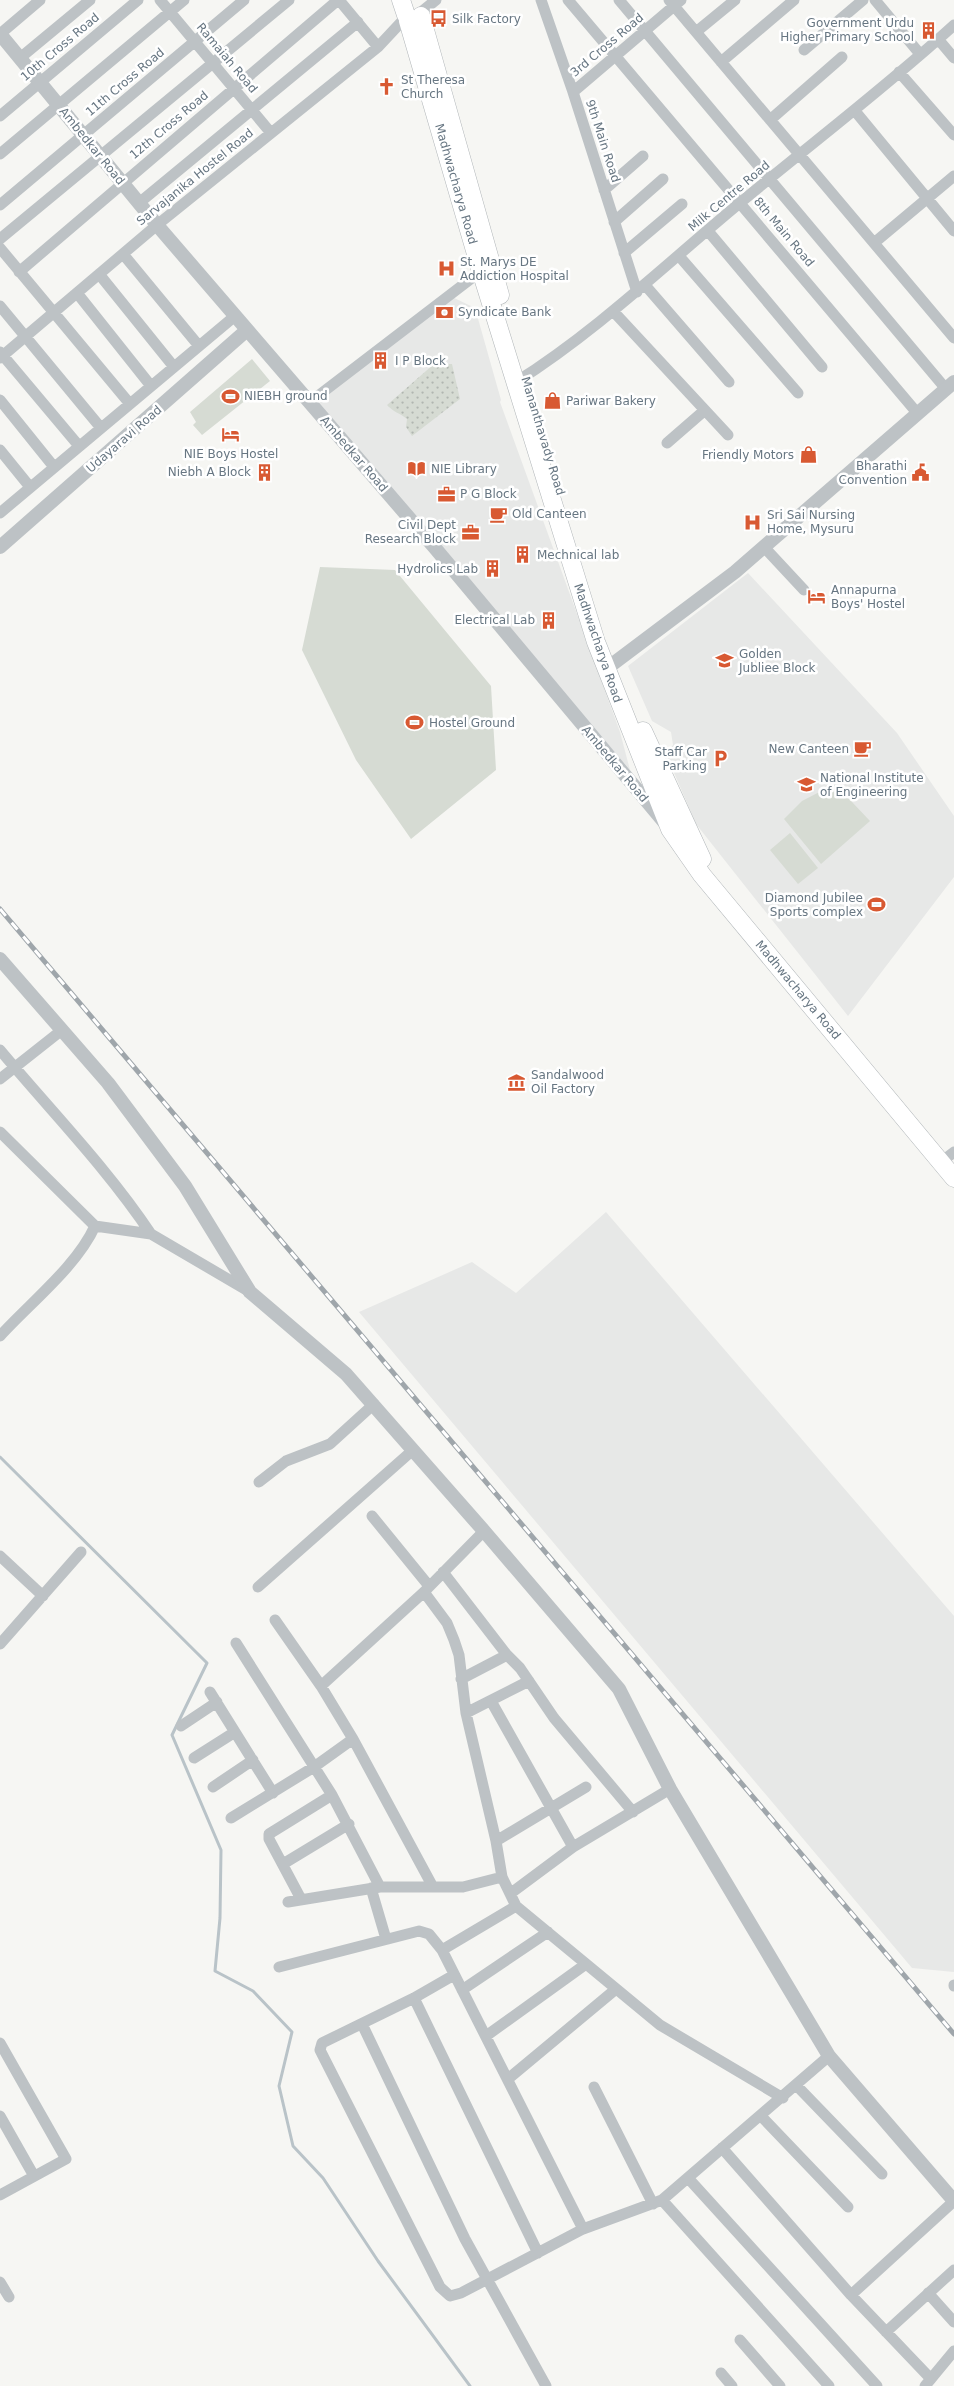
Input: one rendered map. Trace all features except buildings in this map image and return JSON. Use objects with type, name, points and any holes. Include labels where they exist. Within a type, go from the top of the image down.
[{"type":"main road","name":"Mananthavady Road","points":[[412,12],[520,379],[610,666],[695,846]]},
{"type":"main road","name":"Madhwacharya Road","points":[[610,666],[670,830],[702,875],[950,1158]]},
{"type":"main road","name":"Madhwacharya Road","points":[[695,846],[704,863],[950,1158],[954,1178]]},
{"type":"street","points":[[0,34],[40,0]]},
{"type":"street","points":[[20,58],[90,0]]},
{"type":"street","name":"10th Cross Road","points":[[0,116],[138,0]]},
{"type":"street","name":"Ramaiah Road","points":[[160,0],[272,133]]},
{"type":"street","points":[[0,154],[184,0]]},
{"type":"street","name":"11th Cross Road","points":[[0,205],[244,0]]},
{"type":"street","points":[[0,239],[289,0]]},
{"type":"street","points":[[338,0],[378,47]]},
{"type":"street","name":"12th Cross Road","points":[[19,272],[338,0]]},
{"type":"street","name":"Sarvajanika Hostel Road","points":[[1,355],[25,337],[157,225],[378,47],[412,12],[436,0]]},
{"type":"street","name":"9th Main Road","points":[[541,0],[573,92],[624,253],[641,289]]},
{"type":"street","name":"8th Main Road","points":[[568,0],[741,202],[918,414]]},
{"type":"street","points":[[610,666],[735,572],[950,386],[770,179],[619,0]]},
{"type":"street","points":[[696,32],[735,0]]},
{"type":"street","points":[[721,62],[794,0]]},
{"type":"street","points":[[804,50],[863,0]]},
{"type":"street","points":[[875,0],[920,54]]},
{"type":"street","points":[[675,2],[696,32],[954,338]]},
{"type":"street","name":"3rd Cross Road","points":[[573,92],[645,31],[675,2]]},
{"type":"street","points":[[139,203],[251,108],[358,22]]},
{"type":"street","name":"Milk Centre Road","points":[[520,379],[641,289],[741,202],[855,111],[954,25]]},
{"type":"street","name":"Ambedkar Road","points":[[0,34],[157,225],[310,402],[670,830],[695,846]]},
{"type":"street","points":[[938,39],[954,58]]},
{"type":"street","points":[[770,120],[842,57]]},
{"type":"street","points":[[899,72],[954,135]]},
{"type":"street","points":[[855,111],[954,231]]},
{"type":"street","points":[[604,190],[643,156]]},
{"type":"street","points":[[874,243],[954,176]]},
{"type":"street","points":[[614,222],[663,179]]},
{"type":"street","points":[[624,253],[682,204]]},
{"type":"street","points":[[708,231],[822,367]]},
{"type":"street","points":[[0,248],[130,404]]},
{"type":"street","points":[[123,254],[199,346]]},
{"type":"street","points":[[679,256],[798,393]]},
{"type":"street","points":[[310,402],[487,267]]},
{"type":"street","points":[[99,274],[174,367]]},
{"type":"street","points":[[641,289],[729,382]]},
{"type":"street","points":[[77,293],[151,386]]},
{"type":"street","points":[[0,306],[101,428]]},
{"type":"street","points":[[613,311],[728,435]]},
{"type":"street","points":[[1,511],[235,316]]},
{"type":"street","name":"Udayaravi Road","points":[[0,547],[247,330]]},
{"type":"street","points":[[1,355],[79,446]]},
{"type":"street","points":[[0,400],[54,467]]},
{"type":"street","points":[[667,443],[705,410]]},
{"type":"street","points":[[0,450],[30,487]]},
{"type":"street","points":[[764,547],[804,590]]},
{"type":"street","points":[[0,959],[108,1083],[185,1186],[250,1292]]},
{"type":"street","points":[[0,1079],[62,1030]]},
{"type":"street","points":[[0,1050],[122,1192],[151,1234]]},
{"type":"street","points":[[0,1132],[95,1226],[151,1234],[250,1292],[346,1374],[374,1404],[619,1689],[670,1789],[829,2056],[954,2201],[851,2295]]},
{"type":"street","points":[[0,1336],[71,1261],[88,1240],[95,1226]]},
{"type":"street","points":[[259,1482],[286,1461],[330,1444],[374,1404]]},
{"type":"street","points":[[258,1587],[413,1450]]},
{"type":"street","points":[[372,1516],[426,1589],[447,1623],[454,1640],[466,1713],[496,1841],[502,1877],[511,1892],[516,1906],[660,2025],[783,2098]]},
{"type":"street","points":[[321,1686],[426,1589],[484,1531]]},
{"type":"street","points":[[3,1636],[43,1596],[81,1552]]},
{"type":"street","points":[[0,1556],[43,1596]]},
{"type":"street","points":[[443,1572],[529,1681],[554,1718],[633,1812]]},
{"type":"street","points":[[275,1620],[321,1686],[353,1739],[433,1887]]},
{"type":"street","points":[[236,1643],[332,1795],[348,1824],[375,1888],[386,1939]]},
{"type":"street","points":[[461,1679],[507,1655]]},
{"type":"street","points":[[466,1713],[529,1681]]},
{"type":"street","points":[[210,1692],[273,1793]]},
{"type":"street","points":[[492,1701],[573,1847]]},
{"type":"street","points":[[182,1726],[217,1702]]},
{"type":"street","points":[[194,1758],[235,1732]]},
{"type":"street","points":[[232,1818],[353,1739]]},
{"type":"street","points":[[213,1787],[253,1760]]},
{"type":"street","points":[[496,1841],[586,1787]]},
{"type":"street","points":[[511,1892],[573,1847],[670,1789]]},
{"type":"street","points":[[301,1899],[269,1839],[269,1834],[332,1795]]},
{"type":"street","points":[[283,1864],[348,1824]]},
{"type":"street","points":[[288,1902],[375,1888],[463,1886],[502,1877]]},
{"type":"street","points":[[442,1950],[516,1906]]},
{"type":"street","points":[[279,1967],[386,1939],[425,1931],[442,1950],[583,2229]]},
{"type":"street","points":[[462,1990],[548,1932]]},
{"type":"street","points":[[486,2036],[586,1964]]},
{"type":"street","points":[[454,1975],[414,1998],[322,2043],[320,2050],[440,2287],[450,2296],[462,2294],[583,2229],[658,2202],[783,2098],[829,2056]]},
{"type":"street","points":[[508,2079],[616,1989]]},
{"type":"street","points":[[414,1998],[538,2253]]},
{"type":"street","points":[[362,2024],[465,2238],[546,2386]]},
{"type":"street","points":[[0,2042],[66,2159],[0,2195]]},
{"type":"street","points":[[797,2086],[882,2174]]},
{"type":"street","points":[[594,2087],[658,2202],[829,2386]]},
{"type":"street","points":[[0,2116],[34,2176]]},
{"type":"street","points":[[761,2116],[848,2207]]},
{"type":"street","points":[[722,2148],[851,2295],[886,2332],[928,2383],[954,2351]]},
{"type":"street","points":[[688,2178],[877,2386]]},
{"type":"street","points":[[886,2332],[954,2270]]},
{"type":"street","points":[[0,2282],[9,2297]]},
{"type":"street","points":[[928,2294],[954,2322]]},
{"type":"street","points":[[740,2340],[780,2386]]},
{"type":"street","points":[[721,2373],[732,2386]]},
{"type":"shaded area","points":[[448,295],[475,308],[500,402],[620,732],[630,770],[437,546],[317,400]]},
{"type":"shaded area","name":"NIEBH ground","points":[[252,359],[270,381],[202,435],[193,425],[196,422],[190,412]]},
{"type":"shaded area","points":[[434,364],[452,364],[460,399],[412,436],[406,427],[407,419],[387,405]]},
{"type":"shaded area","name":"Hostel Ground","points":[[320,567],[395,570],[491,686],[496,770],[411,839],[356,760],[302,650]]},
{"type":"shaded area","name":"National Institute of Engineering","points":[[748,573],[897,733],[954,816],[954,877],[848,1016],[696,824],[666,754],[673,745],[671,732],[652,721],[628,666]]},
{"type":"shaded area","points":[[835,784],[870,821],[821,864],[784,819],[802,801]]},
{"type":"shaded area","points":[[790,833],[818,868],[798,884],[770,850]]},
{"type":"shaded area","points":[[606,1212],[954,1616],[954,1972],[912,1968],[359,1312],[472,1262],[516,1293]]},
{"type":"waterway","points":[[0,1457],[207,1663],[172,1735],[221,1850],[220,1918],[215,1971],[253,1991],[292,2032],[279,2086],[293,2146],[323,2178],[378,2261],[470,2386]]},
{"type":"railway","points":[[0,909],[954,2034]]},
{"type":"place","name":"Silk Factory","points":[[438,19]]},
{"type":"place","name":"Government Urdu Higher Primary School","points":[[928,30]]},
{"type":"place","name":"St Theresa Church","points":[[387,87]]},
{"type":"place","name":"St. Marys DE Addiction Hospital","points":[[446,269]]},
{"type":"place","name":"Syndicate Bank","points":[[444,312]]},
{"type":"place","name":"I P Block","points":[[381,361]]},
{"type":"place","name":"NIEBH ground","points":[[230,396]]},
{"type":"place","name":"Pariwar Bakery","points":[[552,401]]},
{"type":"place","name":"NIE Boys Hostel","points":[[231,435]]},
{"type":"place","name":"Friendly Motors","points":[[808,455]]},
{"type":"place","name":"NIE Library","points":[[417,469]]},
{"type":"place","name":"Niebh A Block","points":[[265,472]]},
{"type":"place","name":"Bharathi Convention","points":[[921,473]]},
{"type":"place","name":"P G Block","points":[[446,494]]},
{"type":"place","name":"Old Canteen","points":[[498,514]]},
{"type":"place","name":"Sri Sai Nursing Home, Mysuru","points":[[753,522]]},
{"type":"place","name":"Civil Dept Research Block","points":[[470,532]]},
{"type":"place","name":"Mechnical lab","points":[[523,555]]},
{"type":"place","name":"Hydrolics Lab","points":[[492,569]]},
{"type":"place","name":"Annapurna Boys' Hostel","points":[[817,597]]},
{"type":"place","name":"Electrical Lab","points":[[549,620]]},
{"type":"place","name":"Golden Jubliee Block","points":[[725,661]]},
{"type":"place","name":"Hostel Ground","points":[[415,723]]},
{"type":"place","name":"New Canteen","points":[[863,749]]},
{"type":"place","name":"Staff Car Parking","points":[[721,759]]},
{"type":"place","name":"National Institute of Engineering","points":[[806,785]]},
{"type":"place","name":"Diamond Jubilee Sports complex","points":[[877,905]]},
{"type":"place","name":"Sandalwood Oil Factory","points":[[517,1082]]}]
